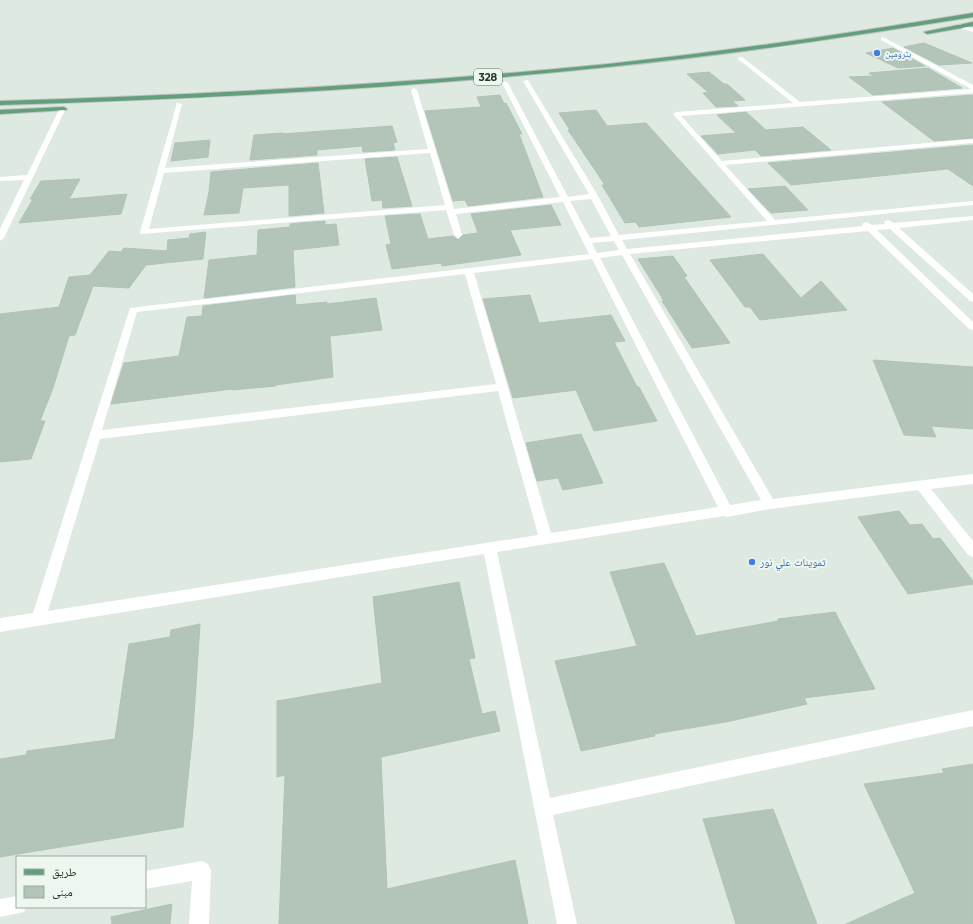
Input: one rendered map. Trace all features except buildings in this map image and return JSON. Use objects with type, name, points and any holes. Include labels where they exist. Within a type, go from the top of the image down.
[{"type":"main road","name":"328","points":[[0,103],[256,92],[463,79],[751,49],[902,28],[973,15]]},
{"type":"main road","points":[[921,32],[973,24]]},
{"type":"main road","points":[[876,40],[891,37]]},
{"type":"main road","points":[[733,59],[748,57]]},
{"type":"main road","name":"328","points":[[316,97],[466,86]]},
{"type":"main road","points":[[209,103],[293,98]]},
{"type":"main road","points":[[0,112],[66,109]]},
{"type":"street","points":[[960,26],[973,30]]},
{"type":"street","points":[[883,39],[973,89]]},
{"type":"street","points":[[740,58],[798,104]]},
{"type":"street","points":[[526,81],[594,196],[617,239],[770,504]]},
{"type":"street","points":[[505,83],[727,512]]},
{"type":"street","points":[[773,223],[676,114],[973,89]]},
{"type":"street","points":[[414,90],[458,235]]},
{"type":"street","points":[[179,104],[144,232],[450,210],[594,196]]},
{"type":"street","points":[[0,238],[66,109]]},
{"type":"street","points":[[721,163],[973,141]]},
{"type":"street","points":[[161,171],[433,151]]},
{"type":"street","points":[[0,179],[30,177]]},
{"type":"street","points":[[587,241],[973,203]]},
{"type":"street","points":[[878,212],[973,299]]},
{"type":"street","points":[[857,214],[973,327]]},
{"type":"street","points":[[39,618],[133,310],[595,255],[973,218]]},
{"type":"street","points":[[469,271],[546,540]]},
{"type":"street","points":[[95,435],[502,387]]},
{"type":"street","points":[[0,625],[727,512],[770,504],[973,480]]},
{"type":"street","points":[[922,486],[973,551]]},
{"type":"street","points":[[490,548],[567,924]]},
{"type":"street","points":[[543,808],[973,718]]},
{"type":"street","points":[[146,880],[202,870],[199,924]]},
{"type":"street","points":[[0,908],[16,905]]},
{"type":"place","name":"بترومين","points":[[877,53]]},
{"type":"place","name":"تموينات علي نور","points":[[752,562]]}]
